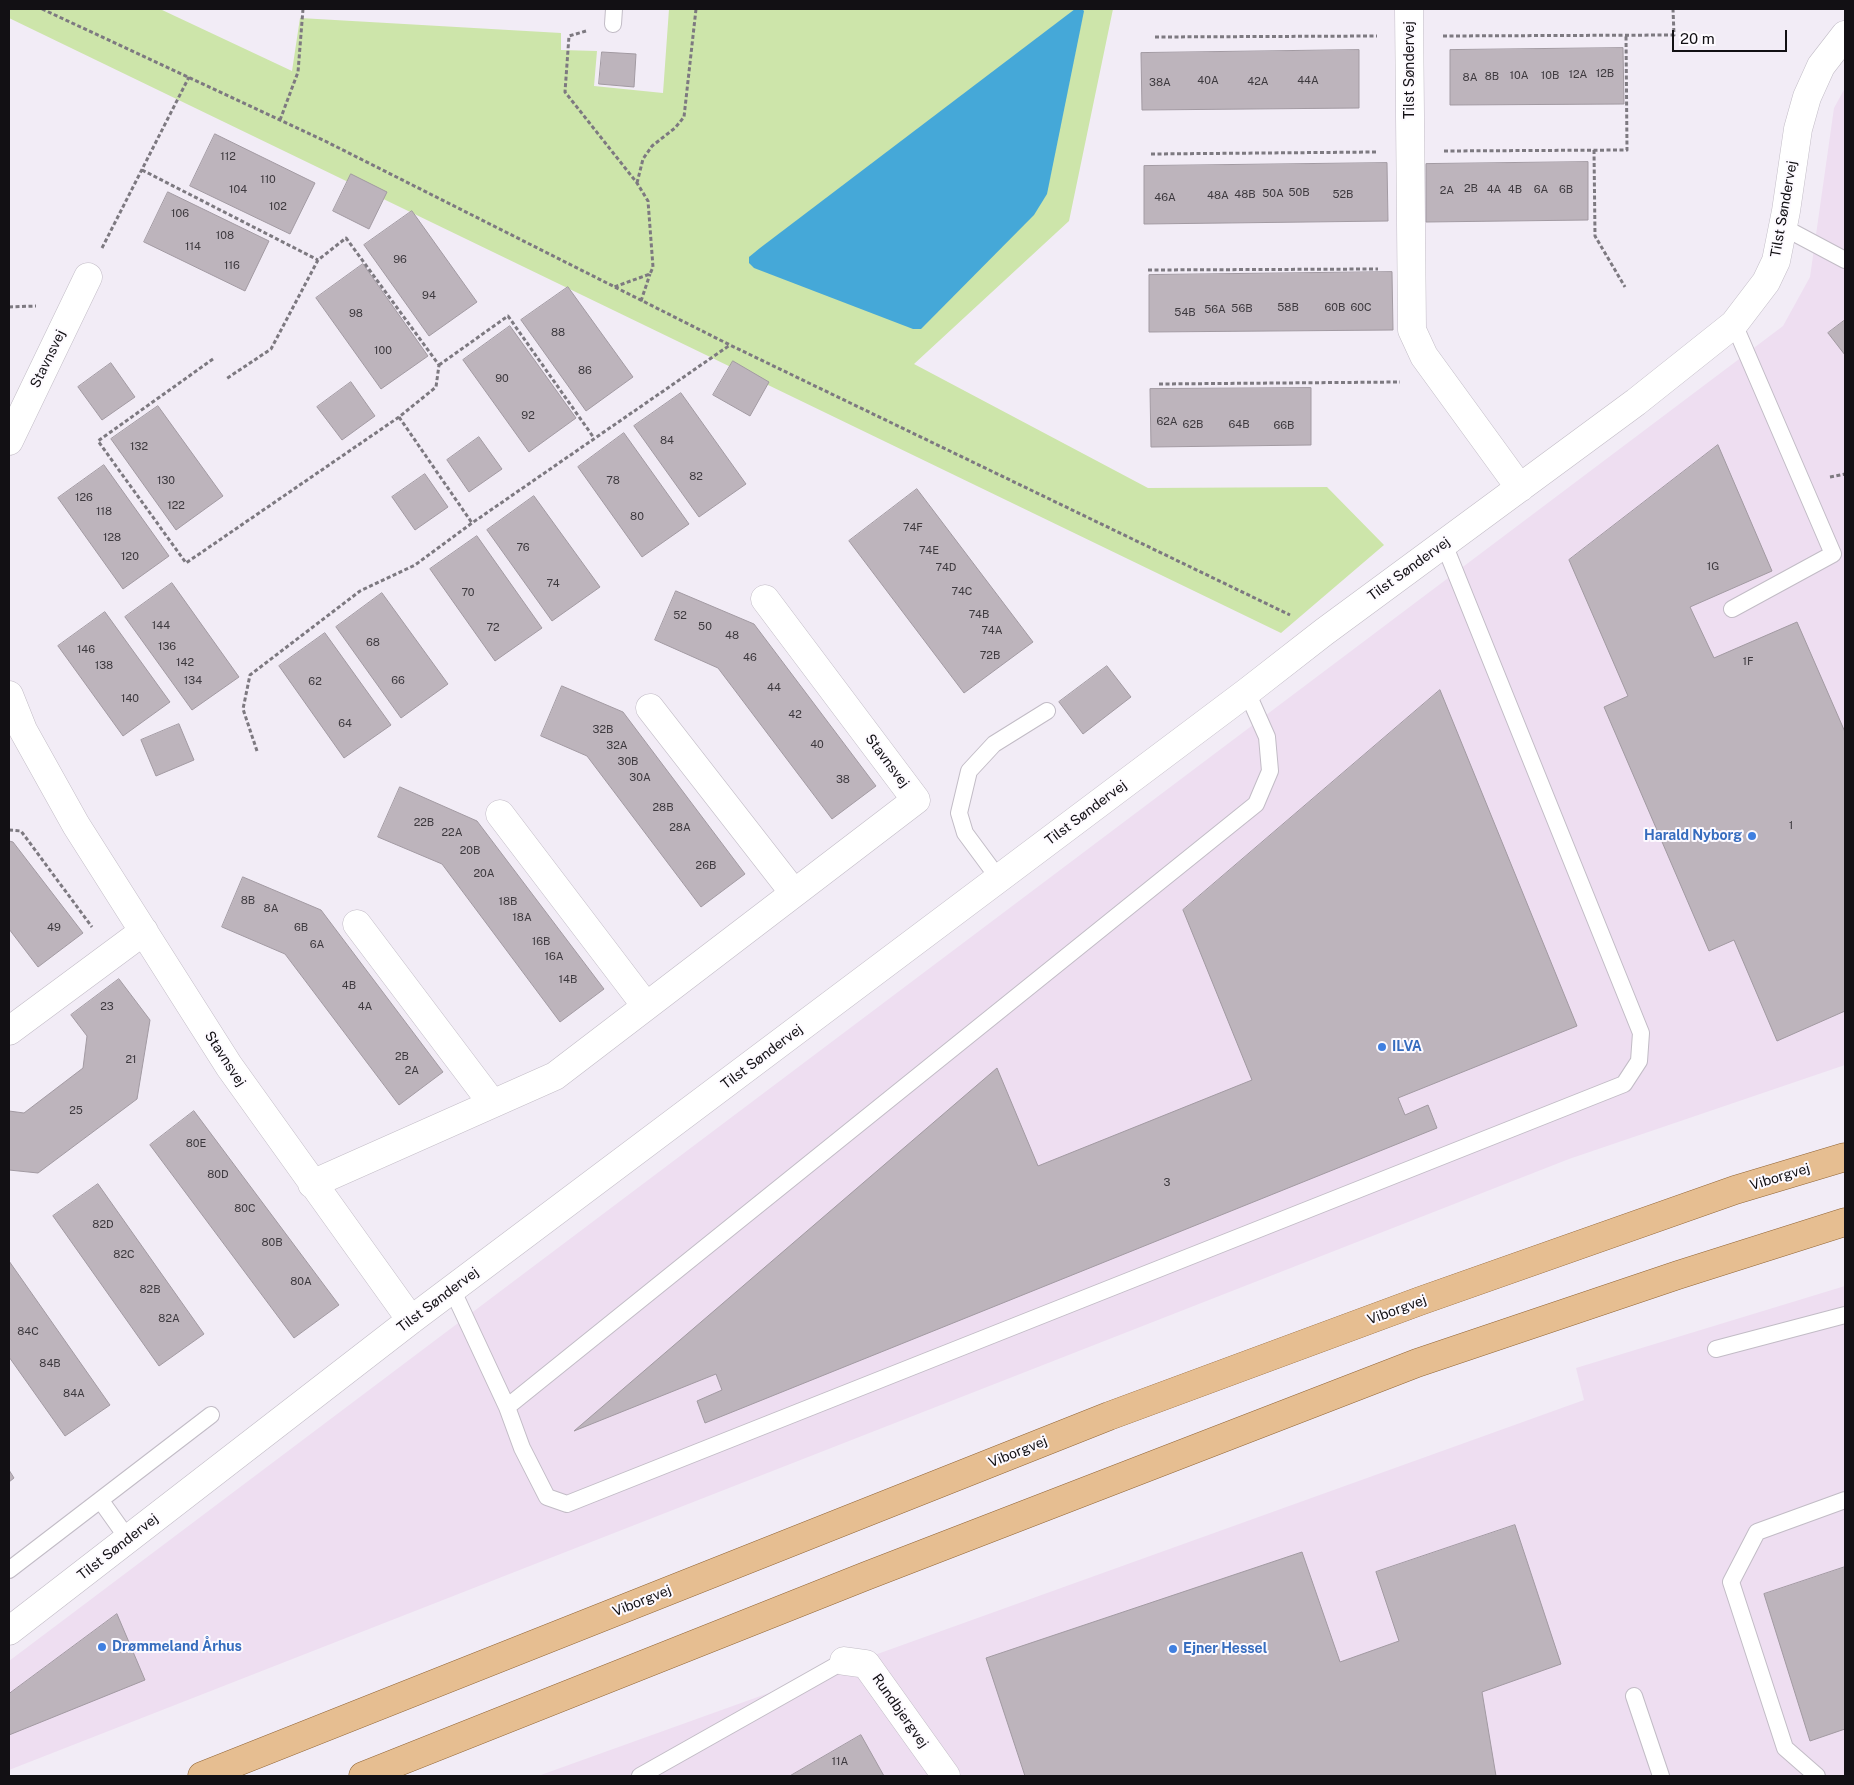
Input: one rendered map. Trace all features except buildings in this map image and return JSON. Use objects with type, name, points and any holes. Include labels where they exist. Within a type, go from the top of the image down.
[{"type":"main road","name":"Viborgvej","points":[[202,1776],[1109,1416],[1420,1301],[1725,1193],[1845,1157]]},
{"type":"main road","points":[[363,1776],[866,1576],[1417,1363],[1678,1275],[1845,1222]]},
{"type":"street","name":"Tilst Søndervej","points":[[1409,9],[1412,330],[1430,365],[1520,488]]},
{"type":"street","name":"Tilst Søndervej","points":[[9,1631],[411,1320],[999,879],[1324,632],[1636,402],[1734,324],[1766,282],[1776,261],[1798,129],[1807,97],[1821,66],[1845,35]]},
{"type":"street","name":"Stavnsvej","points":[[9,441],[88,278]]},
{"type":"street","name":"Stavnsvej","points":[[312,1184],[555,1076],[916,800],[765,599]]},
{"type":"street","name":"Stavnsvej","points":[[9,695],[23,730],[76,825],[229,1066],[411,1320]]},
{"type":"street","points":[[650,708],[794,893]]},
{"type":"street","points":[[500,814],[646,1006]]},
{"type":"street","points":[[357,924],[492,1103]]},
{"type":"street","points":[[9,1031],[144,931]]},
{"type":"street","name":"Rundbjergvej","points":[[844,1661],[866,1664],[946,1776]]},
{"type":"lane","points":[[1783,227],[1845,260]]},
{"type":"lane","points":[[1732,609],[1833,554],[1734,324]]},
{"type":"lane","points":[[452,1289],[507,1407],[522,1448],[547,1497],[567,1504],[1624,1084],[1639,1061],[1641,1033],[1444,544]]},
{"type":"lane","points":[[507,1407],[1256,804],[1270,771],[1267,737],[1247,692]]},
{"type":"lane","points":[[999,879],[965,833],[963,826],[960,813],[969,771],[994,744],[1046,711]]},
{"type":"lane","points":[[1716,1349],[1845,1315]]},
{"type":"lane","points":[[9,1570],[211,1415]]},
{"type":"lane","points":[[1817,1776],[1785,1748],[1731,1582],[1757,1532],[1845,1500]]},
{"type":"lane","points":[[101,1501],[128,1539]]},
{"type":"lane","points":[[640,1776],[844,1661]]},
{"type":"lane","points":[[1634,1696],[1661,1776]]},
{"type":"path","points":[[42,9],[325,141],[730,345],[1324,632]]},
{"type":"path","points":[[280,120],[298,72],[303,9]]},
{"type":"path","points":[[637,183],[642,158],[652,146],[684,117],[696,9]]},
{"type":"path","points":[[614,16],[568,36],[565,92],[637,183],[648,201],[653,267],[641,301]]},
{"type":"path","points":[[88,278],[189,77]]},
{"type":"path","points":[[1594,150],[1595,236],[1625,287]]},
{"type":"path","points":[[142,170],[318,260]]},
{"type":"path","points":[[212,359],[98,441],[186,563],[399,417],[436,387],[439,365],[346,238],[318,260],[270,350],[226,379]]},
{"type":"path","points":[[1148,270],[1411,268]]},
{"type":"path","points":[[613,287],[650,274]]},
{"type":"path","points":[[439,365],[508,316],[594,438]]},
{"type":"path","points":[[257,751],[243,710],[250,675],[360,591],[415,565],[472,523],[730,345]]},
{"type":"path","points":[[1159,384],[1409,382],[1430,365]]},
{"type":"path","points":[[399,417],[472,523]]},
{"type":"path","points":[[9,830],[21,832],[112,954]]},
{"type":"shaded area","points":[[1845,88],[1845,1065],[1569,1159],[9,1770],[9,1661],[1783,326],[1810,277],[1834,108]]},
{"type":"shaded area","points":[[1845,1286],[1845,1776],[538,1776],[1584,1400],[1576,1368]]},
{"type":"green space","points":[[9,9],[160,9],[292,71],[300,18],[561,33],[561,50],[597,51],[594,86],[663,93],[669,9],[1113,9],[1069,221],[914,364],[1148,488],[1327,487],[1384,545],[1281,633],[9,18]]},
{"type":"water","points":[[1075,9],[1082,9],[1084,11],[1047,194],[1034,215],[921,329],[913,329],[754,268],[749,263],[749,257],[760,248]]},
{"type":"place","name":"Harald Nyborg","points":[[1752,836]]},
{"type":"place","name":"ILVA","points":[[1382,1047]]},
{"type":"place","name":"Drømmeland Århus","points":[[102,1647]]},
{"type":"place","name":"Ejner Hessel","points":[[1173,1649]]}]
